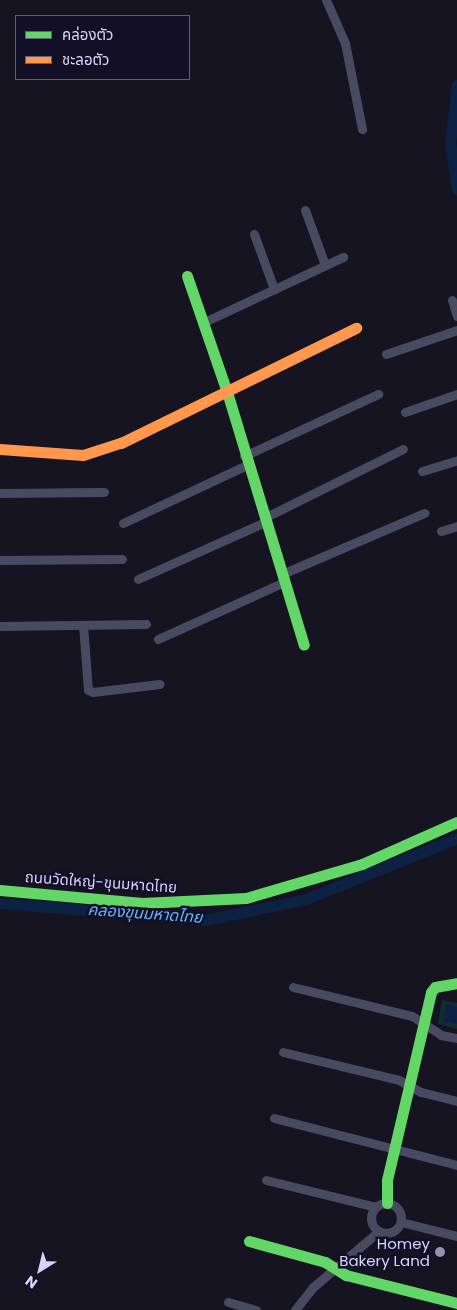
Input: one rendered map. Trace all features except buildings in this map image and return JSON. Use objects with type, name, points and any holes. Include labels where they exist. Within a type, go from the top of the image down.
[{"type":"street","points":[[326,0],[345,43],[362,129]]},
{"type":"street","points":[[305,210],[325,265]]},
{"type":"street","points":[[254,234],[274,290]]},
{"type":"street","points":[[202,323],[343,257]]},
{"type":"street","points":[[187,276],[227,392],[246,461],[304,645]]},
{"type":"street","points":[[452,300],[457,316]]},
{"type":"street","points":[[0,449],[83,455],[121,443],[356,328]]},
{"type":"street","points":[[386,354],[457,330]]},
{"type":"street","points":[[123,523],[378,394]]},
{"type":"street","points":[[405,412],[457,394]]},
{"type":"street","points":[[138,579],[264,520],[403,449]]},
{"type":"street","points":[[422,471],[457,460]]},
{"type":"street","points":[[0,493],[104,492]]},
{"type":"street","points":[[158,639],[283,578],[424,513]]},
{"type":"street","points":[[442,531],[457,526]]},
{"type":"street","points":[[0,560],[122,559]]},
{"type":"street","points":[[0,626],[146,624]]},
{"type":"street","points":[[83,625],[88,690],[160,684]]},
{"type":"street","name":"ถนนวัดใหญ่-ขุนมหาดไทย","points":[[0,890],[142,903],[246,898],[362,864],[457,822]]},
{"type":"street","points":[[379,1231],[372,1218],[382,1205],[432,989],[457,984]]},
{"type":"street","points":[[294,987],[412,1016],[441,1035],[457,1038]]},
{"type":"street","points":[[282,1052],[399,1080],[421,1092],[457,1101]]},
{"type":"street","points":[[274,1118],[457,1165]]},
{"type":"street","points":[[266,1180],[399,1210],[401,1222],[393,1232],[379,1231],[334,1267],[295,1310]]},
{"type":"street","points":[[401,1222],[457,1236]]},
{"type":"street","points":[[249,1242],[334,1267],[346,1275],[457,1303]]},
{"type":"street","points":[[228,1302],[256,1310]]},
{"type":"green space","points":[[442,1000],[457,1003],[457,1029],[438,1024]]},
{"type":"water","points":[[446,1004],[457,1007],[457,1024],[443,1021]]},
{"type":"waterway","points":[[457,85],[450,143],[457,189]]},
{"type":"waterway","name":"คลองขุนมหาดไทย","points":[[0,903],[205,920],[306,899],[457,838]]},
{"type":"traffic: fast","points":[[187,276],[227,392],[304,645]]},
{"type":"traffic: fast","points":[[0,890],[142,903],[246,898],[362,864],[457,822]]},
{"type":"traffic: fast","points":[[387,1203],[387,1180],[431,992],[435,987],[457,983]]},
{"type":"traffic: fast","points":[[249,1241],[325,1262],[346,1275],[457,1303]]},
{"type":"traffic: slow","points":[[0,449],[83,455],[121,443],[356,328]]},
{"type":"place","name":"Homey Bakery Land","points":[[440,1252]]}]
